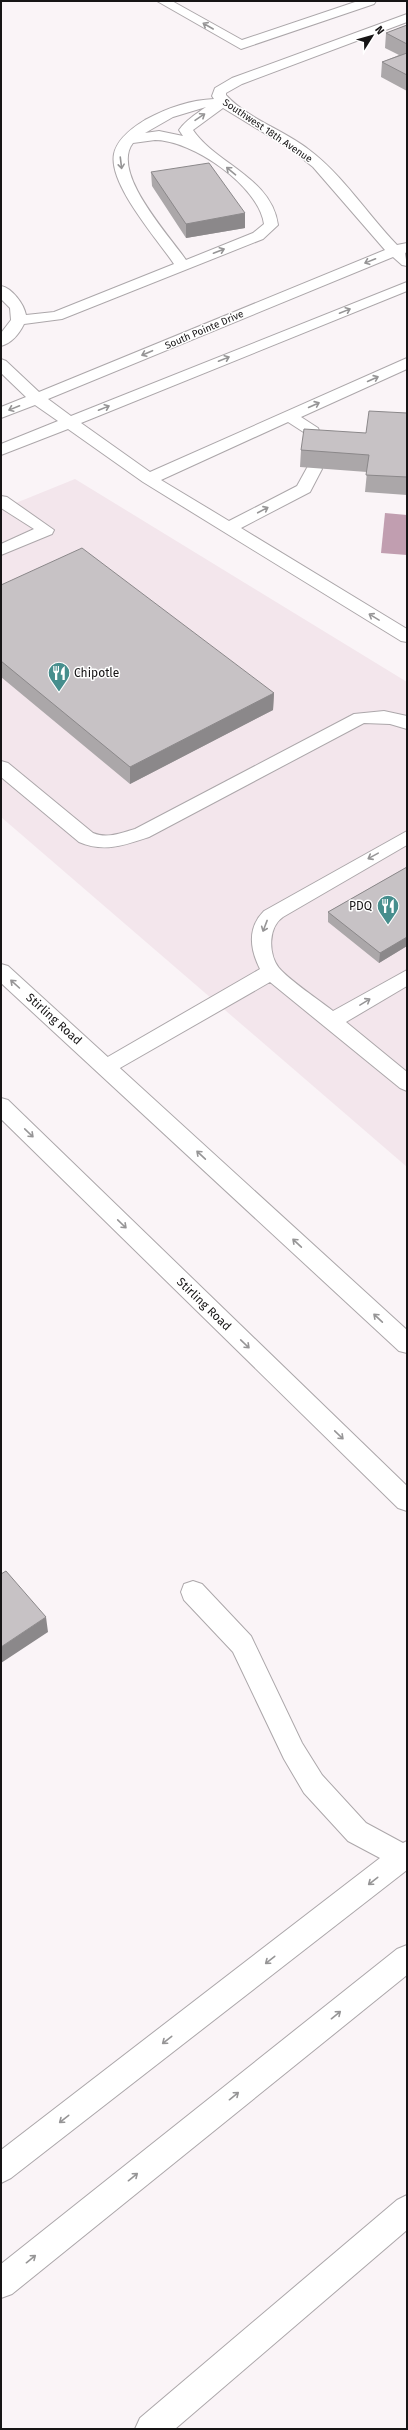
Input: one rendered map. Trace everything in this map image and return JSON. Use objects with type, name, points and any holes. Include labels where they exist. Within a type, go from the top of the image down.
[{"type":"street","points":[[163,1],[242,45],[370,1]]},
{"type":"street","name":"Southwest 18th Avenue","points":[[407,18],[227,86],[220,91],[219,96],[223,102],[303,152],[326,171],[400,249],[407,262]]},
{"type":"street","points":[[183,266],[130,189],[120,166],[120,154],[128,140],[146,125],[191,106],[223,102]]},
{"type":"street","points":[[197,146],[186,130],[192,123],[223,102]]},
{"type":"street","points":[[19,320],[58,316],[258,236],[271,225],[273,217],[264,202],[251,188],[230,169],[197,146],[165,136],[150,136],[128,140]]},
{"type":"street","name":"South Pointe Drive","points":[[1,413],[400,249]]},
{"type":"street","points":[[1,450],[407,286]]},
{"type":"street","points":[[1,290],[17,307],[19,320],[13,330],[1,341]]},
{"type":"street","points":[[149,479],[407,363]]},
{"type":"street","points":[[1,364],[37,399],[149,479],[407,638]]},
{"type":"street","points":[[289,416],[312,431],[317,447]]},
{"type":"street","points":[[228,528],[304,489],[314,469]]},
{"type":"street","points":[[1,500],[46,530],[1,550]]},
{"type":"street","points":[[1,767],[70,826],[93,841],[117,841],[142,832],[360,718],[379,716],[395,718],[407,723]]},
{"type":"street","points":[[407,837],[285,906],[267,919],[261,936],[263,955],[271,972],[407,1084]]},
{"type":"street","name":"Stirling Road","points":[[1,971],[407,1344]]},
{"type":"street","points":[[106,1067],[271,972]]},
{"type":"street","points":[[331,1022],[407,976]]},
{"type":"street","name":"Stirling Road","points":[[1,1106],[407,1501]]},
{"type":"street","points":[[1,2168],[405,1856],[357,1832],[313,1784],[293,1751],[242,1644],[193,1592]]},
{"type":"street","points":[[1,2283],[407,1958]]},
{"type":"street","points":[[151,2429],[407,2210]]},
{"type":"shaded area","points":[[75,479],[407,682],[407,1167],[1,817],[1,509]]},
{"type":"shaded area","points":[[385,513],[407,515],[407,555],[381,553]]},
{"type":"building","points":[[407,25],[407,44],[386,33]]},
{"type":"building","points":[[407,53],[407,75],[382,62]]},
{"type":"building","points":[[209,163],[245,213],[186,224],[151,172]]},
{"type":"building","points":[[369,411],[407,413],[407,477],[366,475],[369,455],[301,450],[304,429],[366,433]]},
{"type":"building","points":[[82,548],[274,693],[130,767],[1,661],[1,585]]},
{"type":"building","points":[[407,867],[407,937],[380,953],[328,912]]},
{"type":"building","points":[[6,1571],[46,1617],[1,1647],[1,1574]]},
{"type":"place","name":"Chipotle","points":[[59,692]]},
{"type":"place","name":"PDQ","points":[[388,926]]}]
